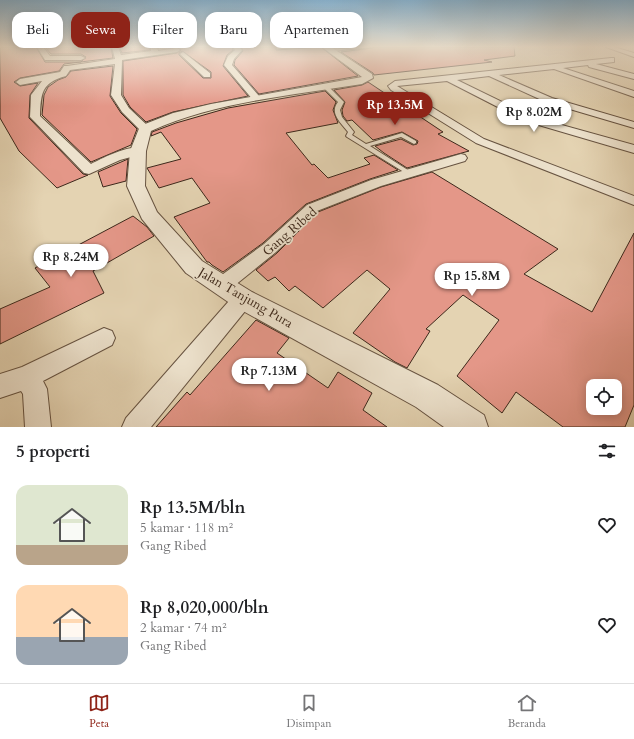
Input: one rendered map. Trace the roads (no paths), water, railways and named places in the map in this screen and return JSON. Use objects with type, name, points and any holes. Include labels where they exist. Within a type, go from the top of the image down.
[{"type":"street","points":[[20,82],[49,78],[63,74],[67,68],[74,67]]},
{"type":"street","points":[[118,67],[116,95],[125,110],[144,129],[164,119],[196,110],[256,98],[362,81],[368,78],[368,76],[355,67]]},
{"type":"street","points":[[198,67],[207,75]]},
{"type":"street","points":[[230,67],[250,88],[256,98]]},
{"type":"street","points":[[545,67],[396,84],[392,86],[480,141],[634,201]]},
{"type":"street","points":[[555,67],[634,94]]},
{"type":"street","points":[[599,67],[634,77]]},
{"type":"street","points":[[490,74],[549,100],[634,125]]},
{"type":"street","points":[[49,78],[36,95],[35,117],[89,170],[116,157],[138,152]]},
{"type":"street","points":[[448,78],[529,119],[634,149]]},
{"type":"street","name":"Jalan Tanjung Pura","points":[[144,129],[138,152],[136,186],[148,215],[194,267],[243,299],[427,396],[472,427]]},
{"type":"street","name":"Gang Ribed","points":[[222,285],[270,248],[312,208],[376,182],[461,158]]},
{"type":"street","points":[[135,427],[243,299]]},
{"type":"street","points":[[0,386],[25,378],[104,338]]},
{"type":"street","points":[[25,378],[35,389],[38,427]]},
{"type":"lane","points":[[326,87],[341,102],[336,112],[351,132],[349,136],[409,173]]},
{"type":"lane","points":[[364,146],[402,135],[414,142]]}]
